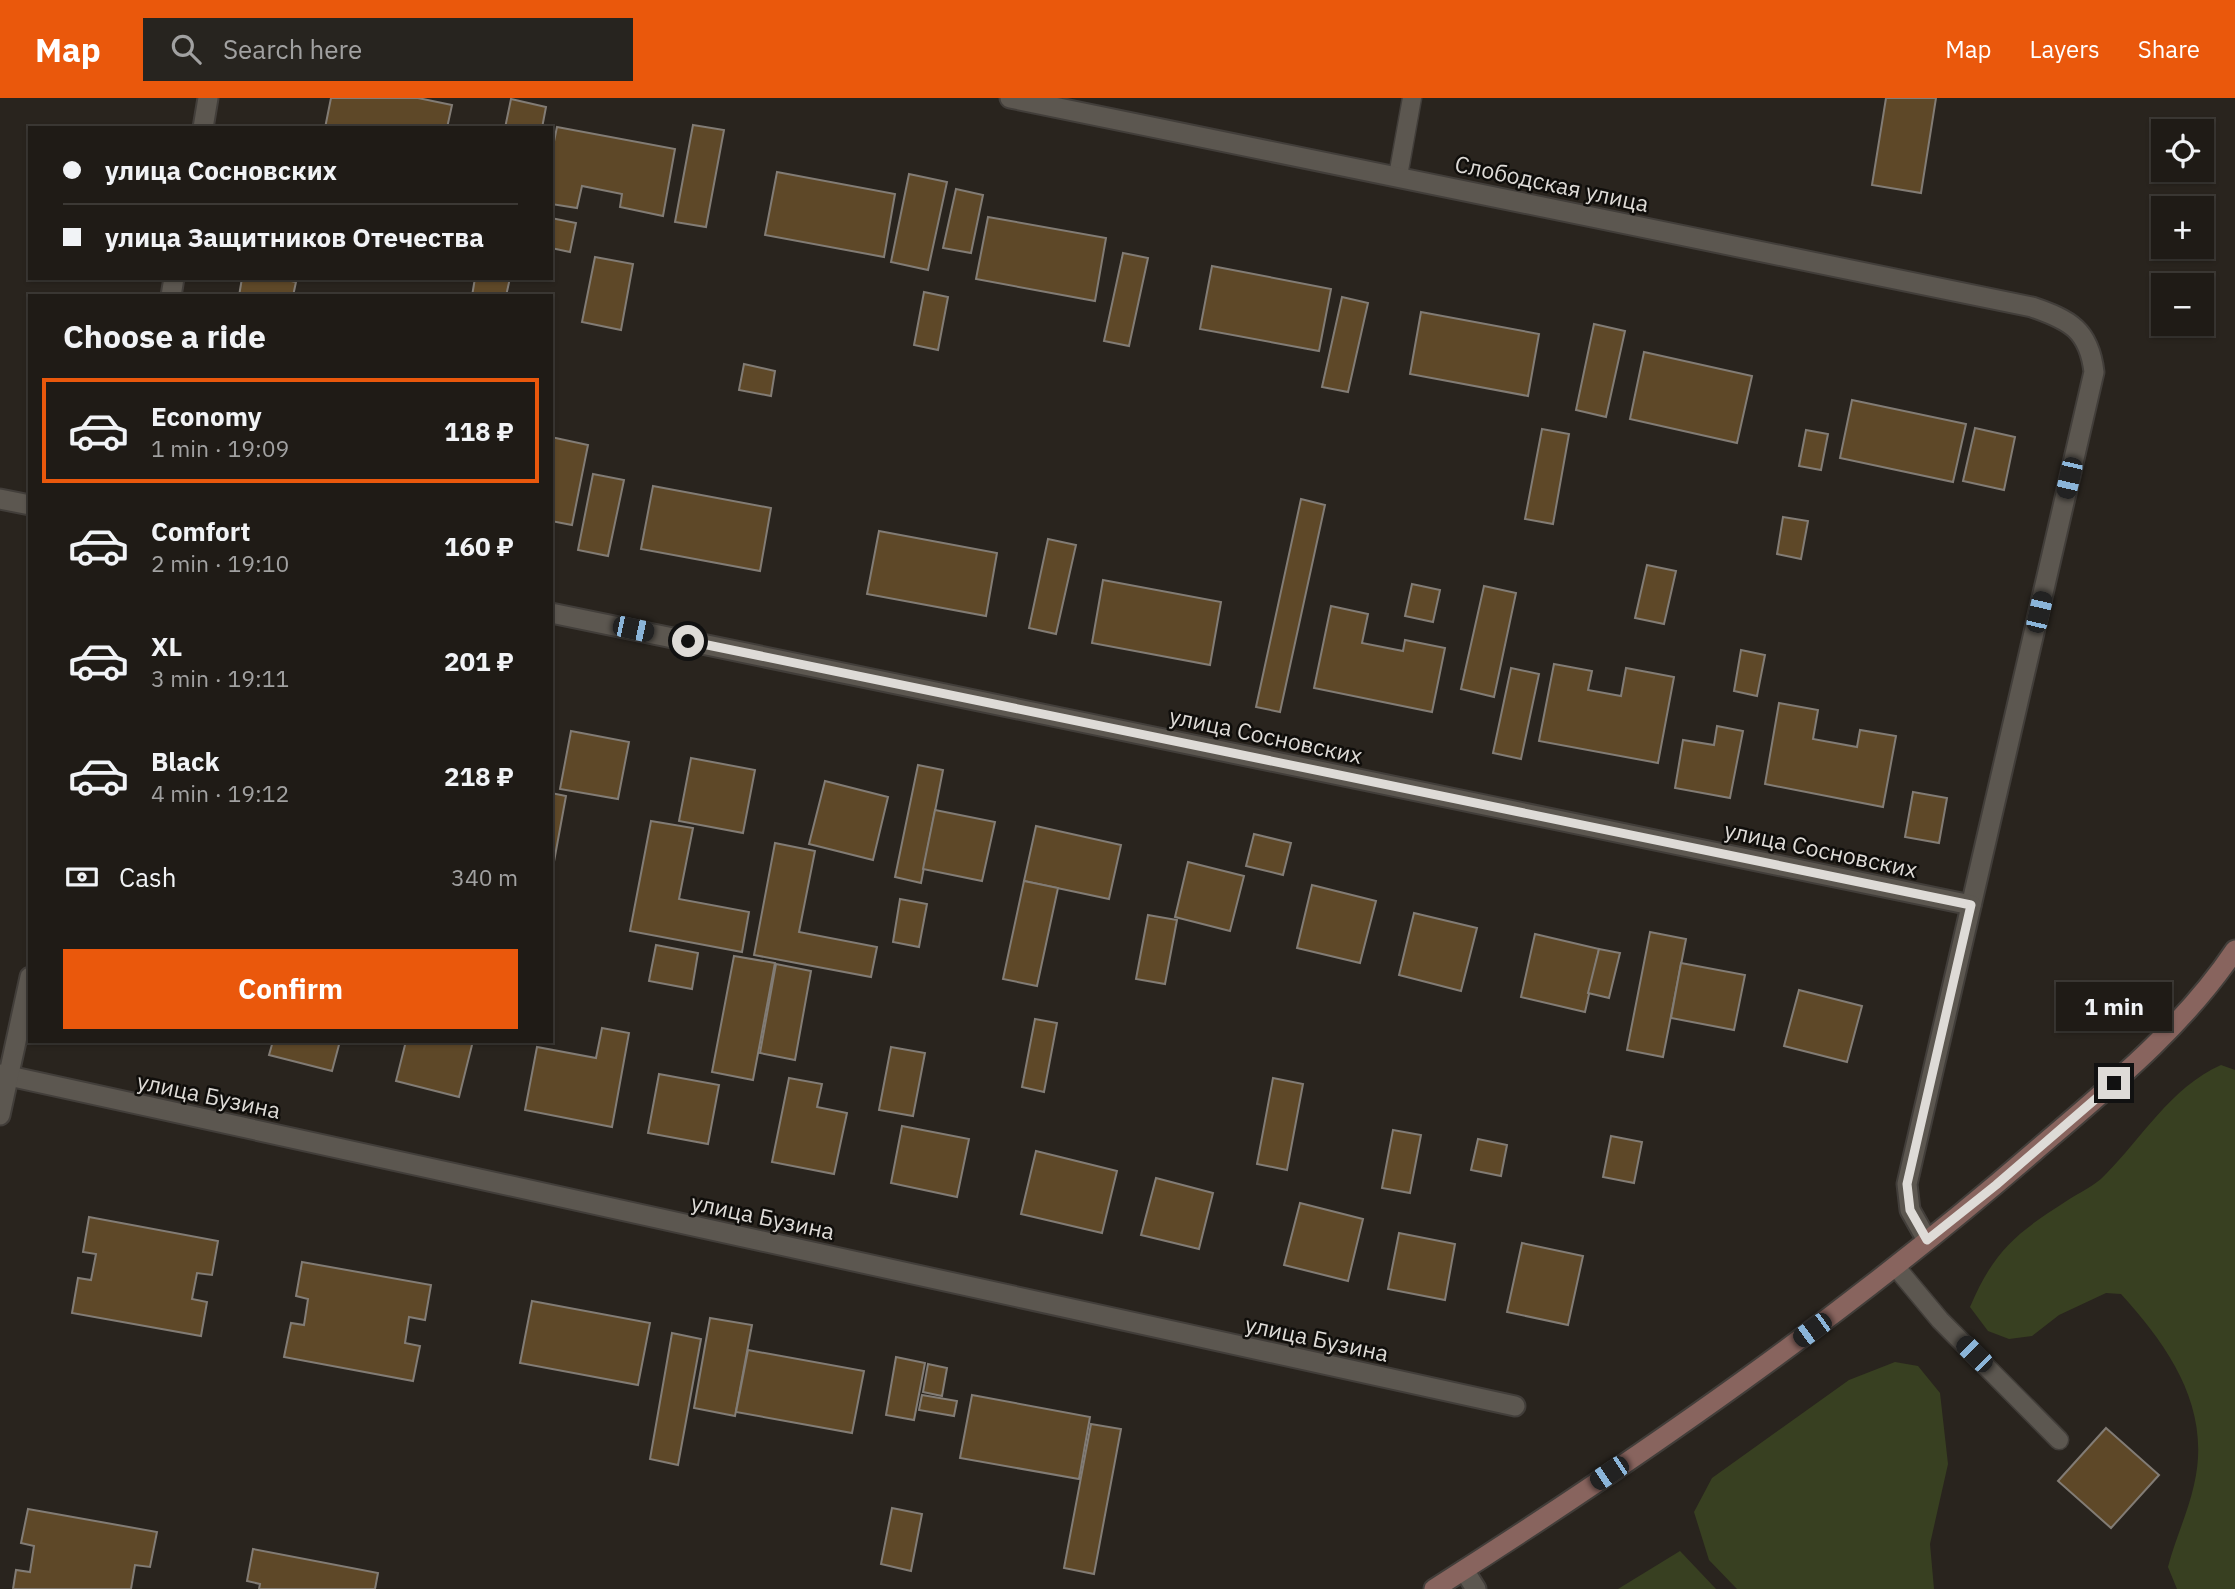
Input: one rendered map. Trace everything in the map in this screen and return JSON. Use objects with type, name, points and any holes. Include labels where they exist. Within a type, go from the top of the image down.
[{"type":"main road","points":[[2208,989],[2235,950]]},
{"type":"main road","points":[[1434,1589],[1720,1396],[1895,1266],[1996,1185],[2114,1083],[2208,989],[2235,970]]},
{"type":"street","points":[[203,126],[208,98]]},
{"type":"street","name":"Слободская улица","points":[[1010,98],[2032,307],[2060,316],[2078,330],[2091,349],[2094,372],[1971,905]]},
{"type":"street","points":[[0,499],[28,505]]},
{"type":"street","name":"улица Сосновских","points":[[553,612],[1971,905]]},
{"type":"street","points":[[1927,1240],[1910,1210],[1907,1184],[1971,905]]},
{"type":"street","points":[[0,1115],[4,1075],[28,985]]},
{"type":"street","name":"улица Бузина","points":[[4,1075],[1515,1406]]},
{"type":"street","points":[[1464,1570],[1476,1589]]},
{"type":"lane","points":[[1398,176],[1412,98]]},
{"type":"lane","points":[[1895,1266],[1940,1320],[2059,1440]]},
{"type":"green space","points":[[2221,1065],[2235,1070],[2235,1589],[2177,1589],[2168,1567],[2194,1485],[2198,1457],[2197,1431],[2192,1405],[2183,1381],[2156,1336],[2121,1294],[2106,1293],[2059,1315],[2032,1336],[2009,1339],[1988,1331],[1970,1307],[1988,1271],[2019,1235],[2101,1179],[2172,1100],[2203,1075]]},
{"type":"green space","points":[[1895,1362],[1918,1366],[1940,1393],[1948,1464],[1930,1544],[1934,1589],[1737,1589],[1709,1560],[1694,1512],[1712,1478],[1849,1380]]},
{"type":"green space","points":[[1680,1551],[1716,1589],[1618,1589]]},
{"type":"building","points":[[331,98],[418,98],[452,105],[447,126],[325,126]]},
{"type":"building","points":[[1886,98],[1936,98],[1921,193],[1872,185]]},
{"type":"building","points":[[511,99],[546,107],[542,126],[505,126]]},
{"type":"building","points":[[693,125],[724,130],[706,227],[675,222]]},
{"type":"building","points":[[557,127],[675,149],[663,216],[620,207],[622,194],[582,186],[577,208],[553,204],[553,146]]},
{"type":"building","points":[[777,172],[895,194],[884,257],[765,235]]},
{"type":"building","points":[[909,174],[947,182],[928,270],[891,262]]},
{"type":"building","points":[[956,189],[983,195],[971,253],[943,248]]},
{"type":"building","points":[[988,217],[1106,238],[1095,301],[976,279]]},
{"type":"building","points":[[553,218],[576,223],[570,252],[553,248]]},
{"type":"building","points":[[1123,253],[1148,258],[1129,346],[1104,341]]},
{"type":"building","points":[[595,257],[633,264],[621,330],[582,322]]},
{"type":"building","points":[[1212,266],[1331,289],[1319,351],[1200,329]]},
{"type":"building","points":[[242,280],[296,282],[293,294],[239,294]]},
{"type":"building","points":[[475,280],[510,280],[506,294],[472,294]]},
{"type":"building","points":[[924,292],[948,297],[938,350],[914,345]]},
{"type":"building","points":[[1342,297],[1368,303],[1348,392],[1322,387]]},
{"type":"building","points":[[1421,312],[1539,334],[1528,396],[1410,374]]},
{"type":"building","points":[[1594,324],[1625,331],[1606,417],[1576,410]]},
{"type":"building","points":[[1644,352],[1752,376],[1737,443],[1630,419]]},
{"type":"building","points":[[744,364],[775,371],[771,396],[739,390]]},
{"type":"building","points":[[1852,400],[1966,424],[1953,482],[1840,458]]},
{"type":"building","points":[[1975,428],[2015,437],[2004,490],[1963,481]]},
{"type":"building","points":[[1542,429],[1569,434],[1553,524],[1525,519]]},
{"type":"building","points":[[1806,430],[1828,434],[1821,470],[1799,466]]},
{"type":"building","points":[[553,437],[588,445],[572,525],[553,521]]},
{"type":"building","points":[[593,474],[624,480],[608,556],[578,550]]},
{"type":"building","points":[[653,486],[771,508],[760,571],[641,549]]},
{"type":"building","points":[[1301,499],[1325,505],[1280,712],[1256,707]]},
{"type":"building","points":[[1783,517],[1808,521],[1801,559],[1777,554]]},
{"type":"building","points":[[879,531],[997,553],[986,616],[867,594]]},
{"type":"building","points":[[1048,539],[1076,545],[1056,634],[1029,628]]},
{"type":"building","points":[[1647,565],[1676,571],[1664,624],[1635,618]]},
{"type":"building","points":[[1103,580],[1221,602],[1210,665],[1092,643]]},
{"type":"building","points":[[1412,584],[1440,590],[1433,622],[1405,616]]},
{"type":"building","points":[[1484,586],[1516,593],[1494,697],[1461,689]]},
{"type":"building","points":[[1331,606],[1368,614],[1362,643],[1403,651],[1405,640],[1445,648],[1432,712],[1314,688]]},
{"type":"building","points":[[1741,650],[1765,655],[1757,696],[1734,691]]},
{"type":"building","points":[[1554,664],[1592,671],[1588,690],[1621,696],[1626,668],[1674,677],[1658,763],[1539,741]]},
{"type":"building","points":[[1511,668],[1539,674],[1521,759],[1493,753]]},
{"type":"building","points":[[1779,703],[1818,710],[1813,739],[1857,747],[1860,730],[1896,736],[1883,807],[1765,784]]},
{"type":"building","points":[[1717,726],[1743,731],[1730,798],[1675,788],[1683,740],[1714,745]]},
{"type":"building","points":[[571,731],[629,742],[618,799],[560,789]]},
{"type":"building","points":[[691,758],[755,770],[743,833],[679,821]]},
{"type":"building","points":[[918,765],[943,770],[921,883],[895,877]]},
{"type":"building","points":[[825,781],[888,797],[873,860],[809,844]]},
{"type":"building","points":[[1913,792],[1947,798],[1939,843],[1905,837]]},
{"type":"building","points":[[553,793],[566,796],[553,867]]},
{"type":"building","points":[[935,810],[995,822],[982,881],[923,869]]},
{"type":"building","points":[[651,821],[693,828],[679,899],[749,912],[742,952],[630,931]]},
{"type":"building","points":[[1036,826],[1121,845],[1109,899],[1024,881]]},
{"type":"building","points":[[1254,834],[1291,843],[1283,875],[1246,866]]},
{"type":"building","points":[[775,843],[815,851],[799,932],[877,947],[871,977],[754,955]]},
{"type":"building","points":[[1188,862],[1244,876],[1230,931],[1175,917]]},
{"type":"building","points":[[1024,881],[1058,888],[1037,986],[1003,979]]},
{"type":"building","points":[[1312,885],[1376,901],[1360,963],[1297,948]]},
{"type":"building","points":[[900,899],[927,904],[919,947],[893,942]]},
{"type":"building","points":[[1414,913],[1477,928],[1461,991],[1399,975]]},
{"type":"building","points":[[1148,915],[1177,920],[1165,984],[1136,979]]},
{"type":"building","points":[[1650,932],[1686,939],[1663,1057],[1627,1050]]},
{"type":"building","points":[[1535,934],[1599,949],[1585,1012],[1521,997]]},
{"type":"building","points":[[656,945],[698,953],[692,989],[649,981]]},
{"type":"building","points":[[1599,949],[1620,953],[1609,998],[1588,993]]},
{"type":"building","points":[[734,956],[775,963],[753,1080],[712,1072]]},
{"type":"building","points":[[1681,963],[1745,975],[1734,1030],[1671,1018]]},
{"type":"building","points":[[776,964],[811,971],[795,1060],[760,1053]]},
{"type":"building","points":[[1799,990],[1862,1006],[1847,1062],[1784,1046]]},
{"type":"building","points":[[1035,1019],[1057,1023],[1044,1092],[1022,1087]]},
{"type":"building","points":[[602,1028],[629,1033],[612,1127],[525,1110],[537,1047],[596,1058]]},
{"type":"building","points":[[272,1043],[339,1043],[332,1071],[269,1055]]},
{"type":"building","points":[[406,1043],[472,1043],[459,1097],[396,1081]]},
{"type":"building","points":[[891,1047],[925,1053],[913,1116],[879,1110]]},
{"type":"building","points":[[659,1074],[719,1085],[708,1144],[648,1133]]},
{"type":"building","points":[[789,1078],[822,1084],[817,1107],[847,1113],[834,1174],[772,1162]]},
{"type":"building","points":[[1273,1078],[1303,1084],[1287,1170],[1257,1164]]},
{"type":"building","points":[[902,1126],[969,1139],[957,1197],[891,1183]]},
{"type":"building","points":[[1393,1130],[1421,1135],[1410,1193],[1382,1188]]},
{"type":"building","points":[[1611,1136],[1642,1142],[1634,1183],[1603,1177]]},
{"type":"building","points":[[1478,1139],[1507,1145],[1501,1176],[1471,1170]]},
{"type":"building","points":[[1036,1151],[1117,1171],[1102,1233],[1021,1214]]},
{"type":"building","points":[[1156,1178],[1213,1193],[1199,1249],[1141,1235]]},
{"type":"building","points":[[1300,1203],[1363,1219],[1348,1281],[1284,1265]]},
{"type":"building","points":[[89,1217],[218,1241],[212,1275],[197,1273],[192,1299],[207,1302],[201,1336],[72,1313],[78,1278],[91,1280],[96,1254],[83,1252]]},
{"type":"building","points":[[1399,1233],[1455,1244],[1445,1300],[1388,1289]]},
{"type":"building","points":[[1522,1243],[1583,1256],[1568,1325],[1507,1312]]},
{"type":"building","points":[[302,1262],[431,1285],[425,1320],[409,1317],[405,1343],[420,1346],[413,1381],[284,1357],[291,1323],[304,1325],[308,1299],[296,1296]]},
{"type":"building","points":[[532,1301],[650,1323],[638,1385],[520,1363]]},
{"type":"building","points":[[710,1318],[752,1325],[735,1416],[694,1408]]},
{"type":"building","points":[[672,1333],[701,1339],[678,1465],[650,1459]]},
{"type":"building","points":[[748,1350],[864,1371],[852,1433],[736,1412]]},
{"type":"building","points":[[896,1357],[925,1363],[914,1420],[886,1415]]},
{"type":"building","points":[[928,1364],[947,1368],[942,1396],[923,1392]]},
{"type":"building","points":[[922,1395],[957,1401],[954,1416],[919,1410]]},
{"type":"building","points":[[972,1395],[1090,1417],[1079,1479],[960,1458]]},
{"type":"building","points":[[1091,1424],[1121,1429],[1094,1574],[1064,1568]]},
{"type":"building","points":[[2106,1428],[2159,1475],[2111,1528],[2058,1481]]},
{"type":"building","points":[[892,1508],[922,1514],[911,1571],[881,1564]]},
{"type":"building","points":[[28,1509],[157,1532],[150,1567],[135,1565],[131,1589],[13,1589],[16,1570],[30,1572],[34,1546],[21,1543]]},
{"type":"building","points":[[253,1549],[378,1573],[375,1589],[259,1589],[260,1584],[247,1581]]},
{"type":"route","points":[[688,641],[1971,905],[1907,1184],[1910,1210],[1927,1240],[1996,1185],[2114,1083]]}]
